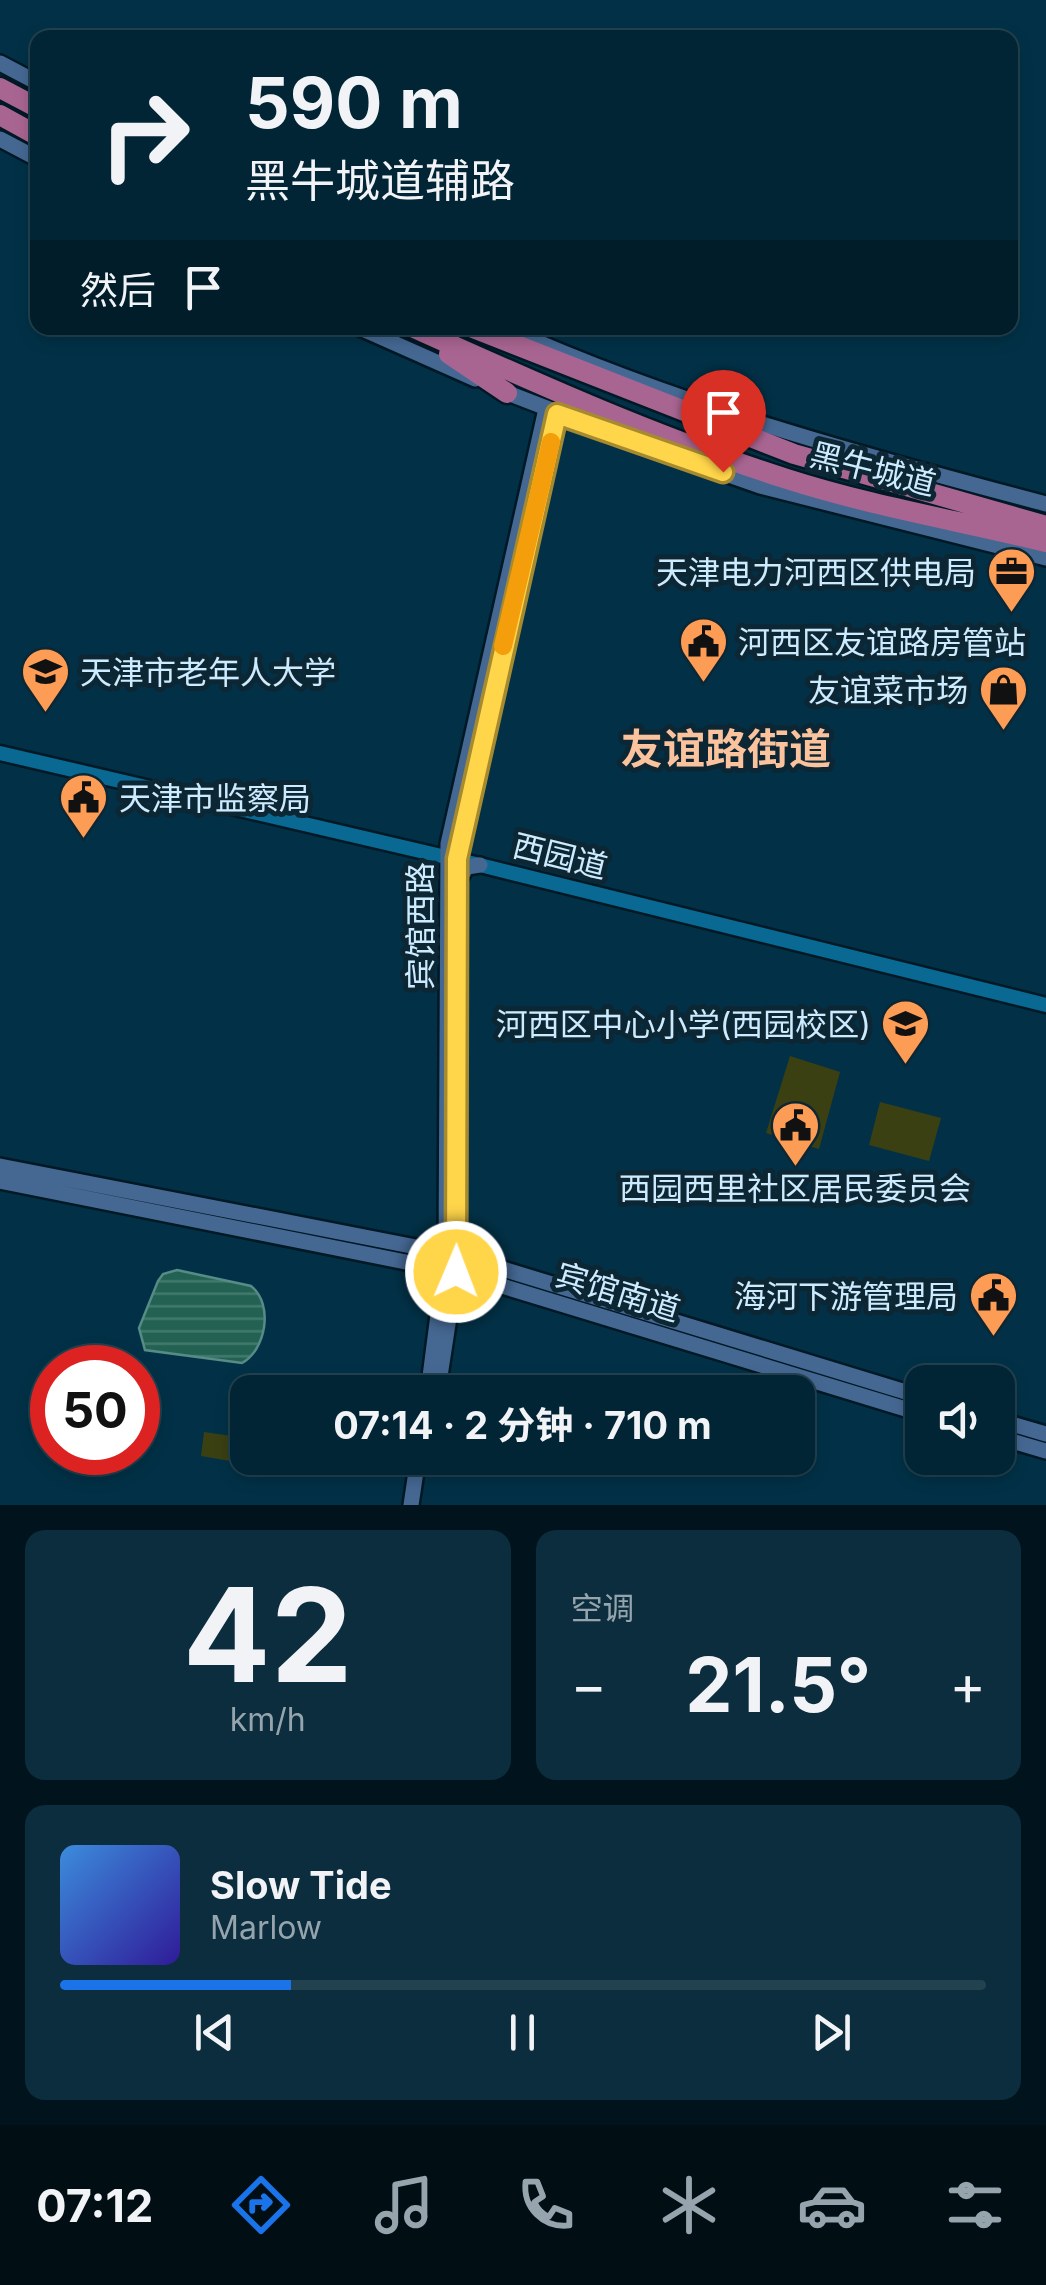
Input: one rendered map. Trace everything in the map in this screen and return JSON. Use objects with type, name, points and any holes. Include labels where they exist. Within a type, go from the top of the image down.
[{"type":"highway","points":[[0,88],[30,104]]},
{"type":"highway","points":[[0,116],[30,132]]},
{"type":"highway","points":[[422,335],[507,393]]},
{"type":"highway","name":"黑牛城道","points":[[428,335],[560,394],[719,457],[793,481],[1046,542]]},
{"type":"highway","name":"黑牛城道","points":[[491,335],[794,454],[1046,526]]},
{"type":"highway","points":[[608,368],[663,405]]},
{"type":"highway","points":[[610,433],[719,457]]},
{"type":"main road","points":[[0,63],[30,79]]},
{"type":"main road","points":[[0,140],[30,155]]},
{"type":"main road","points":[[376,335],[552,412],[760,486],[1046,558]]},
{"type":"main road","points":[[525,335],[806,436],[1046,504]]},
{"type":"main road","name":"宾馆西路","points":[[440,1375],[451,1262],[454,856],[552,412]]},
{"type":"main road","points":[[452,885],[466,868],[482,861]]},
{"type":"main road","name":"宾馆南道","points":[[0,1166],[451,1262],[905,1392]]},
{"type":"main road","name":"宾馆南道","points":[[0,1180],[451,1262],[905,1409]]},
{"type":"main road","name":"宾馆西路","points":[[431,1375],[451,1262]]},
{"type":"main road","points":[[1015,1425],[1046,1434]]},
{"type":"main road","points":[[1015,1441],[1046,1451]]},
{"type":"main road","points":[[411,1505],[415,1475]]},
{"type":"main road","points":[[422,1505],[426,1475]]},
{"type":"street","name":"西园道","points":[[0,745],[454,856]]},
{"type":"street","name":"西园道","points":[[0,753],[482,861],[1046,996]]},
{"type":"street","name":"西园道","points":[[482,861],[1046,1006]]},
{"type":"shaded area","points":[[790,1056],[840,1072],[819,1149],[766,1133]]},
{"type":"shaded area","points":[[880,1102],[941,1118],[929,1161],[869,1145]]},
{"type":"shaded area","points":[[177,1270],[251,1286],[265,1315],[261,1338],[250,1357],[242,1363],[160,1352],[160,1345],[144,1345],[139,1328],[163,1274]]},
{"type":"shaded area","points":[[204,1432],[230,1436],[230,1461],[201,1456]]},
{"type":"slow traffic","points":[[503,646],[551,442]]},
{"type":"place","name":"天津电力河西区供电局","points":[[1011,614]]},
{"type":"place","name":"河西区友谊路房管站","points":[[703,684]]},
{"type":"place","name":"天津市老年人大学","points":[[45,714]]},
{"type":"place","name":"友谊菜市场","points":[[1003,732]]},
{"type":"place","name":"天津市监察局","points":[[84,840]]},
{"type":"place","name":"河西区中心小学(西园校区)","points":[[906,1066]]},
{"type":"place","name":"西园西里社区居民委员会","points":[[795,1168]]},
{"type":"place","name":"海河下游管理局","points":[[993,1338]]},
{"type":"district","name":"友谊路街道","points":[[726,748]]},
{"type":"route","points":[[456,1272],[459,841],[557,414],[723,472]]}]
